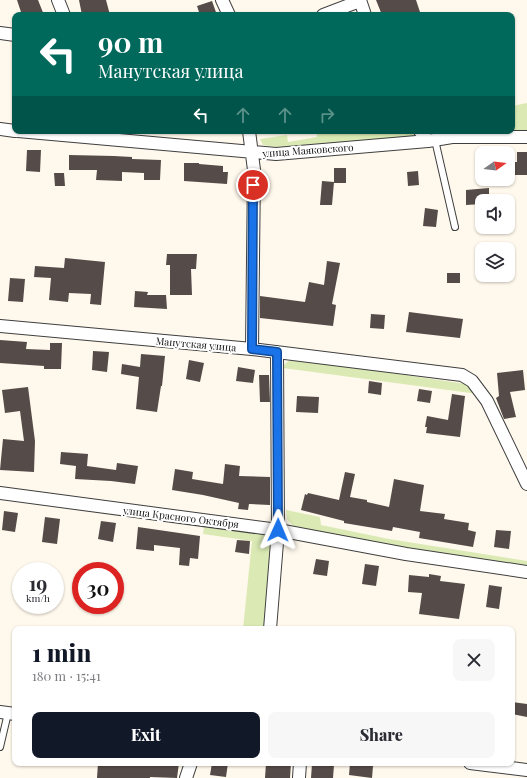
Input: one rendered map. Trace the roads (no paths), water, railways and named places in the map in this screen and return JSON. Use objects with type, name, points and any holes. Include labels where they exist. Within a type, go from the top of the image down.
[{"type":"street","points":[[58,0],[63,12]]},
{"type":"street","points":[[222,0],[228,12]]},
{"type":"street","points":[[331,12],[360,1],[364,12]]},
{"type":"street","points":[[0,33],[12,35]]},
{"type":"street","points":[[0,129],[12,131]]},
{"type":"street","name":"улица Маяковского","points":[[50,134],[250,153],[276,154],[452,137],[527,137]]},
{"type":"street","points":[[249,134],[250,153],[254,170],[252,349]]},
{"type":"street","points":[[424,134],[431,140]]},
{"type":"street","name":"Манутская улица","points":[[0,326],[252,349],[462,375],[472,381],[487,401],[527,484]]},
{"type":"street","points":[[270,626],[278,530],[277,352]]},
{"type":"street","name":"улица Красного Октября","points":[[0,493],[278,530],[406,554],[527,572]]},
{"type":"street","points":[[186,778],[190,766]]},
{"type":"street","points":[[299,778],[300,766]]},
{"type":"street","points":[[494,766],[527,770]]},
{"type":"lane","points":[[431,140],[455,227]]},
{"type":"lane","points":[[0,747],[8,713]]}]
